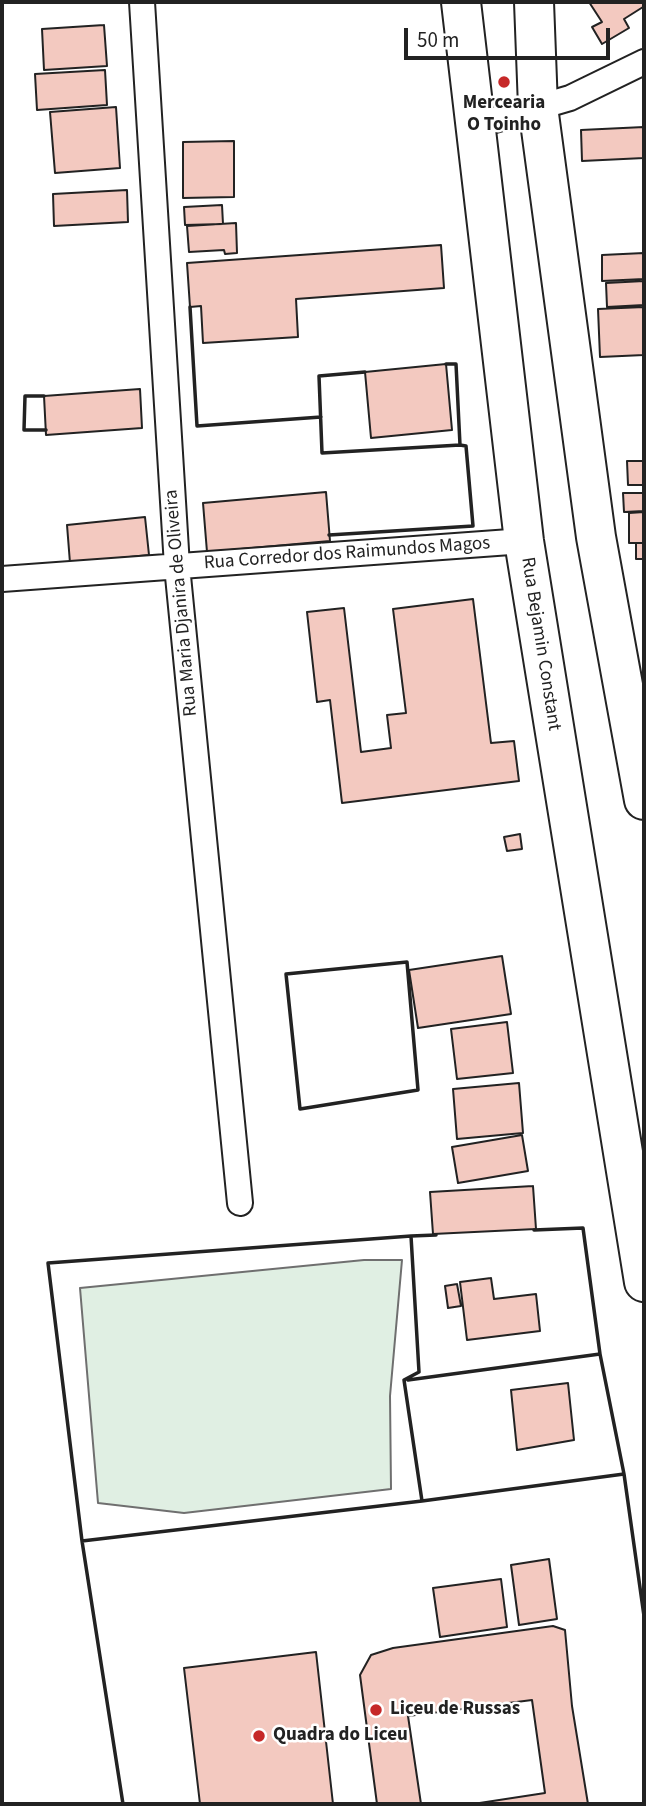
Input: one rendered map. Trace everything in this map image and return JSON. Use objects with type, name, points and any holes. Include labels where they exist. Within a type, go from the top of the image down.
[{"type":"main road","name":"Rua Bejamin Constant","points":[[461,2],[524,541],[644,1282]]},
{"type":"main road","points":[[534,2],[538,107],[596,537],[644,800]]},
{"type":"street","name":"Rua Maria Djanira de Oliveira","points":[[142,2],[177,566],[240,1203]]},
{"type":"street","points":[[474,126],[570,97],[644,62]]},
{"type":"street","name":"Rua Corredor dos Raimundos Magos","points":[[2,579],[524,541]]},
{"type":"green space","points":[[364,1260],[402,1260],[390,1396],[391,1489],[184,1513],[98,1503],[80,1288]]},
{"type":"building","points":[[589,2],[644,2],[644,10],[643,7],[624,19],[629,28],[602,44],[592,27],[602,22]]},
{"type":"building","points":[[104,25],[107,66],[44,70],[42,29]]},
{"type":"building","points":[[105,70],[107,105],[37,110],[35,74]]},
{"type":"building","points":[[116,107],[120,168],[55,173],[50,112]]},
{"type":"building","points":[[644,127],[644,158],[582,161],[581,130]]},
{"type":"building","points":[[234,141],[234,197],[183,198],[183,142]]},
{"type":"building","points":[[127,190],[128,222],[54,226],[53,194]]},
{"type":"building","points":[[222,205],[223,224],[185,225],[184,207]]},
{"type":"building","points":[[236,223],[237,253],[225,254],[224,250],[189,252],[187,226]]},
{"type":"building","points":[[441,245],[444,288],[296,299],[298,337],[203,343],[201,306],[190,307],[187,263]]},
{"type":"building","points":[[644,253],[644,279],[602,281],[602,255]]},
{"type":"building","points":[[644,281],[644,305],[607,307],[606,283]]},
{"type":"building","points":[[644,307],[644,355],[600,357],[598,309]]},
{"type":"building","points":[[446,364],[452,430],[371,438],[365,372]]},
{"type":"building","points":[[140,389],[142,428],[46,435],[44,396]]},
{"type":"building","points":[[627,461],[644,461],[644,485],[628,485]]},
{"type":"building","points":[[326,492],[330,541],[207,552],[203,503]]},
{"type":"building","points":[[623,493],[644,493],[644,511],[624,512]]},
{"type":"building","points":[[644,512],[644,543],[629,543],[629,513]]},
{"type":"building","points":[[145,517],[149,555],[70,563],[67,525]]},
{"type":"building","points":[[636,543],[644,543],[644,559],[636,559]]},
{"type":"building","points":[[473,599],[491,743],[514,741],[519,781],[342,803],[330,700],[317,702],[307,612],[344,608],[361,752],[391,748],[387,715],[406,713],[393,609]]},
{"type":"building","points":[[520,834],[522,849],[507,851],[504,837]]},
{"type":"building","points":[[502,956],[511,1014],[418,1028],[409,970]]},
{"type":"building","points":[[507,1022],[513,1073],[457,1079],[451,1029]]},
{"type":"building","points":[[519,1083],[523,1133],[457,1139],[453,1089]]},
{"type":"building","points":[[522,1135],[528,1171],[458,1183],[452,1147]]},
{"type":"building","points":[[533,1186],[536,1229],[433,1234],[430,1192]]},
{"type":"building","points":[[491,1278],[494,1299],[536,1294],[540,1331],[467,1340],[460,1282]]},
{"type":"building","points":[[457,1284],[461,1306],[448,1308],[445,1286]]},
{"type":"building","points":[[568,1383],[574,1440],[517,1450],[511,1390]]},
{"type":"building","points":[[549,1559],[557,1619],[519,1625],[511,1565]]},
{"type":"building","points":[[501,1579],[507,1627],[440,1637],[433,1588]]},
{"type":"building","points":[[553,1626],[565,1630],[572,1706],[588,1804],[473,1804],[545,1793],[532,1700],[408,1716],[421,1804],[377,1804],[360,1675],[371,1655],[393,1648]]},
{"type":"building","name":"Quadra do Liceu","points":[[316,1652],[333,1804],[200,1804],[184,1668]]},
{"type":"wall","points":[[190,307],[197,426],[321,417]]},
{"type":"wall","points":[[365,372],[319,376],[322,453],[460,445],[456,364],[446,364]]},
{"type":"wall","points":[[44,396],[25,396],[24,430],[46,430]]},
{"type":"wall","points":[[329,535],[473,526],[466,446],[460,445]]},
{"type":"wall","points":[[407,962],[418,1090],[300,1109],[286,974],[407,962]]},
{"type":"wall","points":[[534,1230],[583,1228],[600,1354]]},
{"type":"wall","points":[[411,1236],[436,1235]]},
{"type":"wall","points":[[123,1804],[82,1541],[48,1263],[411,1236],[419,1372],[404,1380]]},
{"type":"wall","points":[[408,1380],[600,1354],[624,1474],[422,1501]]},
{"type":"wall","points":[[82,1541],[422,1501],[404,1380]]},
{"type":"wall","points":[[624,1474],[644,1616]]},
{"type":"place","name":"Mercearia O Toinho","points":[[504,82]]},
{"type":"place","name":"Liceu de Russas","points":[[376,1710]]},
{"type":"place","name":"Quadra do Liceu","points":[[259,1736]]}]
